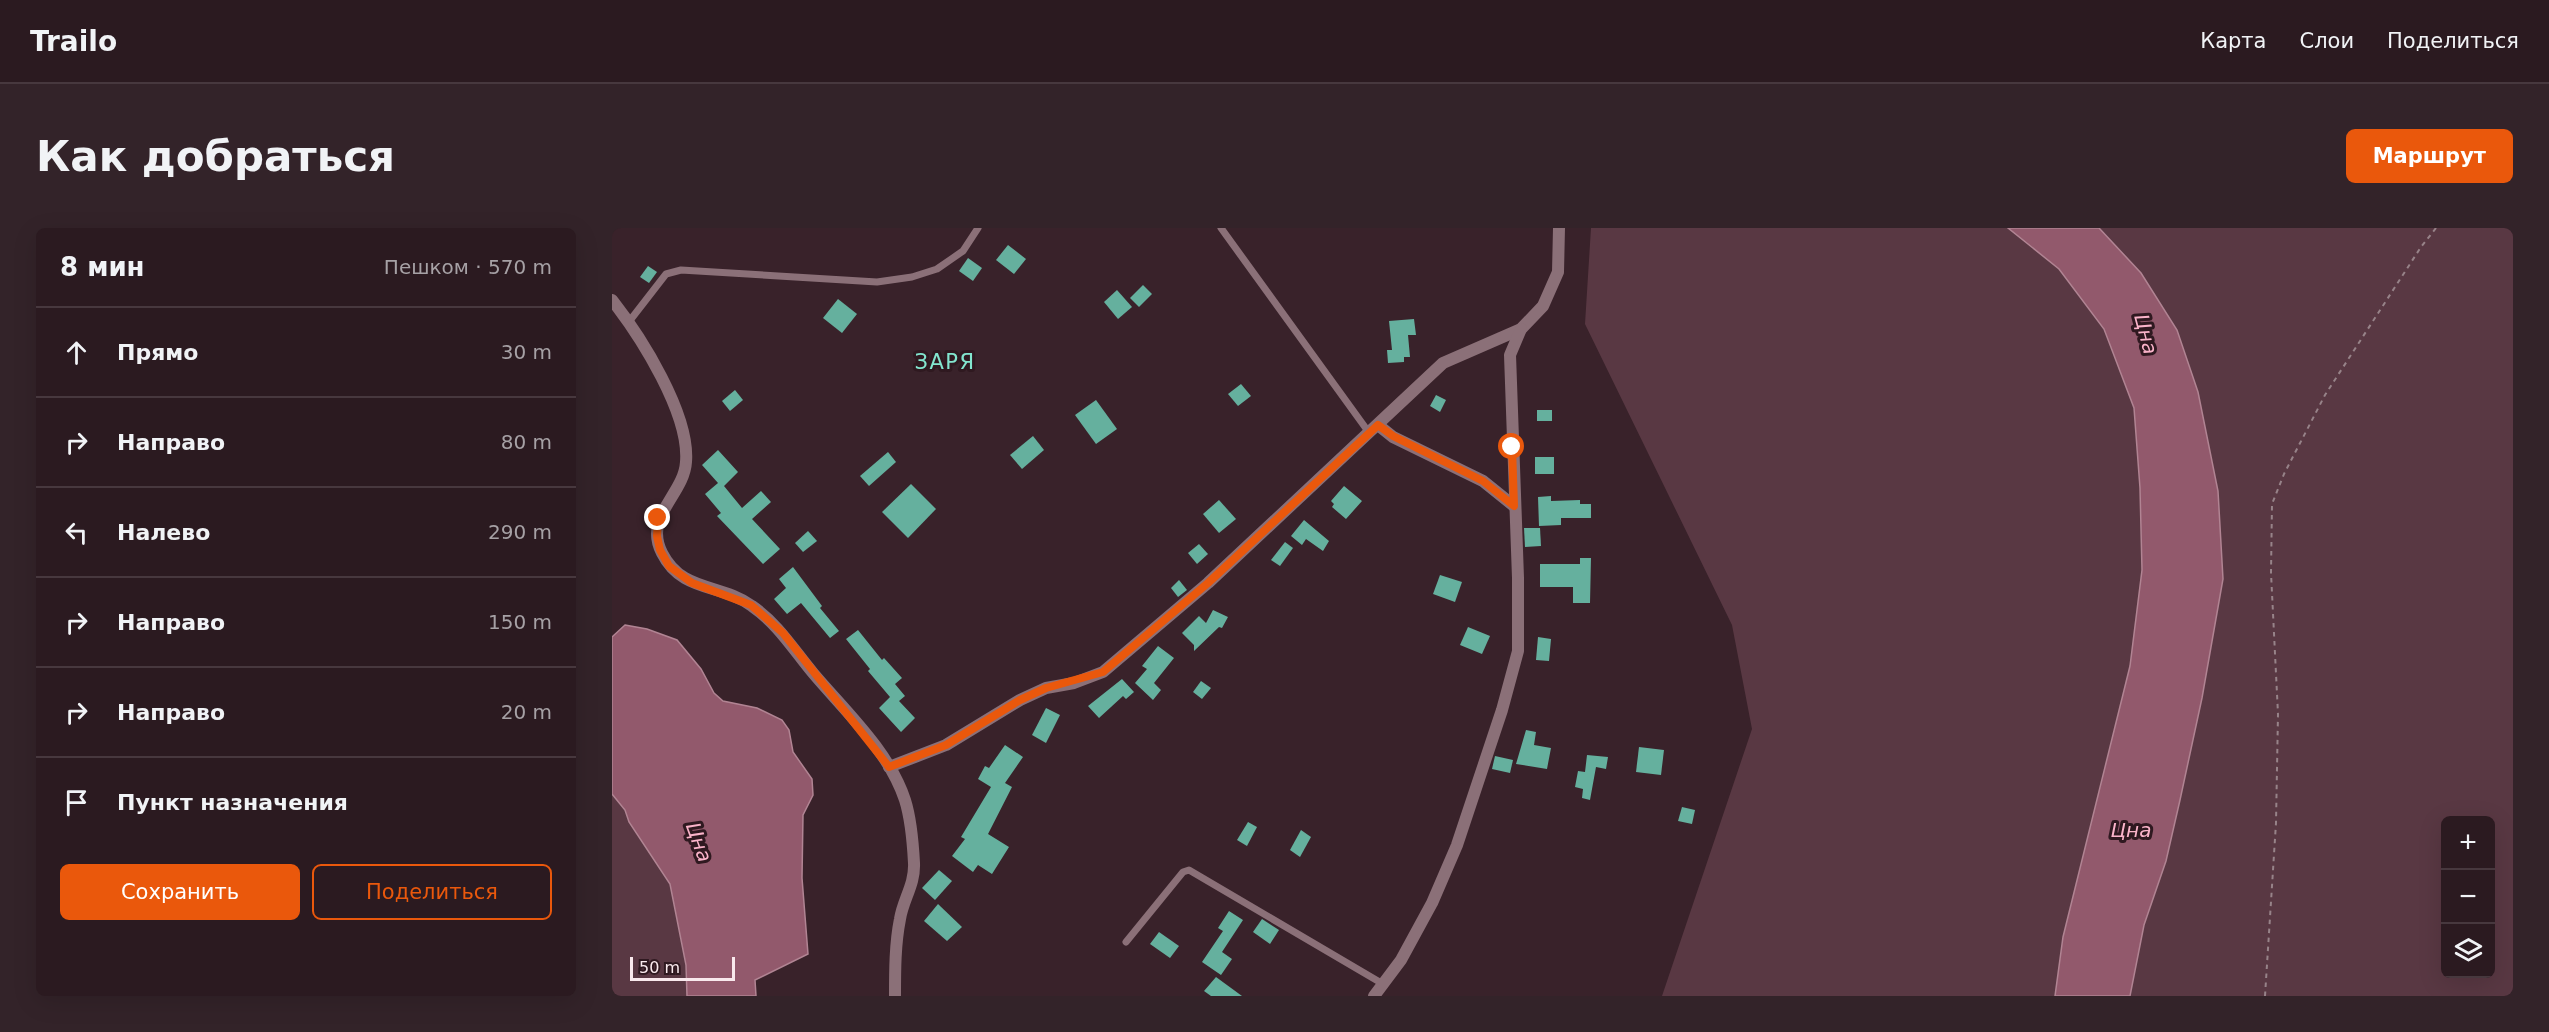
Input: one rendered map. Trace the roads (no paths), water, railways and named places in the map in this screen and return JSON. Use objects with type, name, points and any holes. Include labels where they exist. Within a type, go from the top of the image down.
[{"type":"street","points":[[1374,996],[1401,960],[1427,912],[1457,845],[1502,710],[1518,651],[1518,578],[1510,355],[1521,329],[1543,306],[1558,272],[1559,228]]},
{"type":"street","points":[[612,300],[667,388],[682,425],[686,444],[684,475],[658,518],[657,536],[660,550],[669,566],[692,583],[751,605],[783,633],[889,767],[905,801],[914,864],[912,889],[900,916],[895,996]]},
{"type":"street","points":[[889,767],[946,745],[1020,700],[1046,688],[1103,672],[1200,590],[1443,363],[1521,329]]},
{"type":"street","points":[[1374,429],[1393,436],[1483,481],[1514,506]]},
{"type":"lane","points":[[628,323],[666,274],[681,270],[877,282],[912,277],[937,269],[963,250],[978,228]]},
{"type":"lane","points":[[1221,228],[1374,429]]},
{"type":"lane","points":[[1126,942],[1183,872],[1189,870],[1383,984]]},
{"type":"water","name":"Цна","points":[[2008,228],[2099,228],[2141,273],[2177,330],[2198,392],[2218,491],[2223,579],[2202,698],[2180,800],[2166,861],[2144,925],[2130,996],[2055,996],[2063,937],[2130,666],[2142,570],[2140,488],[2134,408],[2104,329],[2059,269]]},
{"type":"water","name":"Цна","points":[[625,625],[647,629],[677,640],[701,669],[714,693],[723,701],[757,708],[782,720],[789,730],[793,752],[812,779],[813,795],[803,815],[802,878],[808,954],[755,980],[756,996],[687,996],[686,965],[670,884],[629,822],[625,810],[612,794],[612,637]]},
{"type":"district","name":"ЗАРЯ","points":[[945,362]]}]
